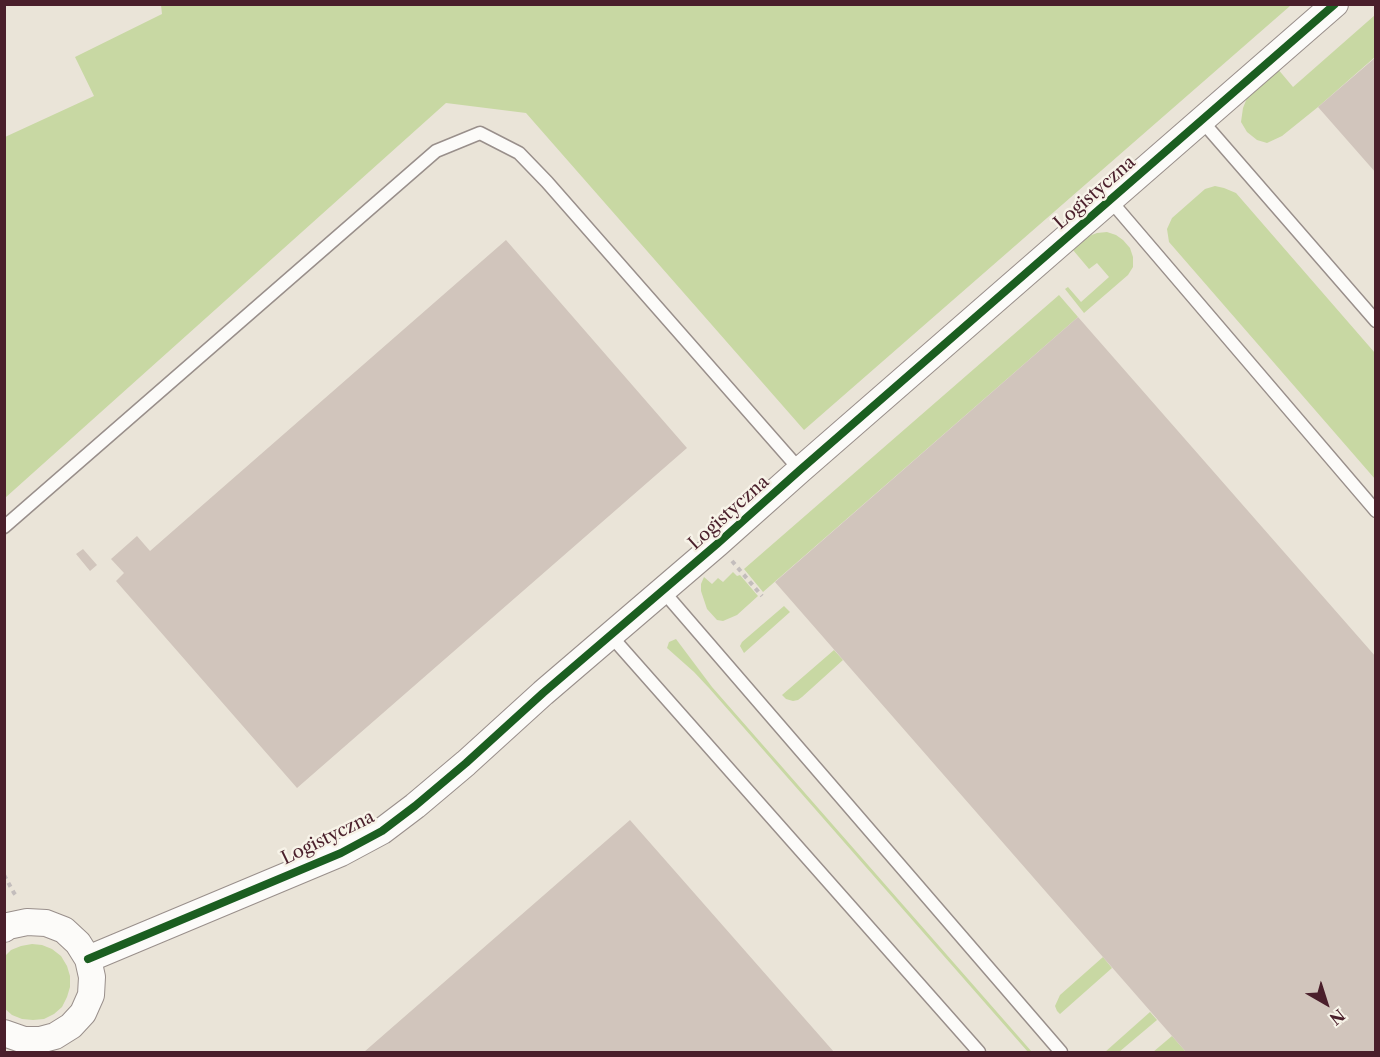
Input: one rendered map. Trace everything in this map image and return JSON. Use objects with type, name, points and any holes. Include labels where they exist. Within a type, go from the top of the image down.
[{"type":"street","name":"Logistyczna","points":[[88,959],[341,853],[382,831],[415,806],[1335,4]]},
{"type":"street","points":[[4,1033],[24,1040],[40,1040],[59,1044],[83,1013],[91,996],[92,977],[88,959],[78,942],[64,930],[46,923],[9,918]]},
{"type":"lane","points":[[1202,121],[1376,321]]},
{"type":"lane","points":[[4,528],[436,151],[480,134],[519,153],[547,182],[800,470]]},
{"type":"lane","points":[[1110,200],[1376,511]]},
{"type":"lane","points":[[663,591],[1061,1053]]},
{"type":"lane","points":[[611,636],[978,1053]]},
{"type":"path","points":[[4,875],[14,893],[9,918]]},
{"type":"green space","points":[[161,5],[1289,5],[804,430],[526,113],[446,103],[5,498],[5,137],[94,96],[75,57],[162,14]]},
{"type":"green space","points":[[1375,15],[1375,57],[1282,136],[1267,143],[1257,140],[1247,132],[1241,122],[1249,93],[1277,68],[1293,87]]},
{"type":"green space","points":[[1215,186],[1236,193],[1375,353],[1375,479],[1169,242],[1167,229],[1172,218],[1205,189]]},
{"type":"green space","points":[[1107,232],[1116,235],[1130,248],[1133,267],[1128,275],[1084,313],[1065,289],[1068,287],[1081,302],[1109,277],[1097,263],[1089,269],[1073,250],[1089,236]]},
{"type":"green space","points":[[1059,295],[1078,317],[763,592],[744,569]]},
{"type":"green space","points":[[733,572],[737,576],[740,575],[758,596],[737,615],[723,621],[717,620],[707,609],[701,584],[704,577],[712,584],[718,578],[723,582]]},
{"type":"green space","points":[[784,606],[790,612],[744,653],[740,646],[742,642]]},
{"type":"green space","points":[[676,639],[712,687],[1032,1052],[1028,1052],[709,688],[667,648],[669,642]]},
{"type":"green space","points":[[834,650],[843,660],[802,697],[793,701],[782,695]]},
{"type":"green space","points":[[32,944],[52,949],[61,956],[70,976],[70,987],[62,1007],[44,1019],[33,1020],[12,1015],[4,1008],[5,956],[11,950]]},
{"type":"green space","points":[[1103,957],[1112,968],[1060,1014],[1055,1006],[1060,995]]},
{"type":"green space","points":[[1150,1012],[1157,1020],[1119,1052],[1105,1052]]},
{"type":"green space","points":[[1172,1036],[1186,1052],[1153,1052]]},
{"type":"building","points":[[1376,57],[1376,173],[1318,107]]},
{"type":"building","points":[[506,240],[687,448],[297,788],[116,581],[124,573],[111,559],[137,536],[150,551]]},
{"type":"building","points":[[1078,317],[1376,657],[1376,1052],[1186,1052],[775,582]]},
{"type":"building","points":[[83,549],[97,565],[90,571],[76,554]]},
{"type":"building","points":[[630,820],[834,1052],[364,1052]]},
{"type":"cycle path","points":[[88,959],[341,853],[382,831],[415,806],[1335,4]]}]
